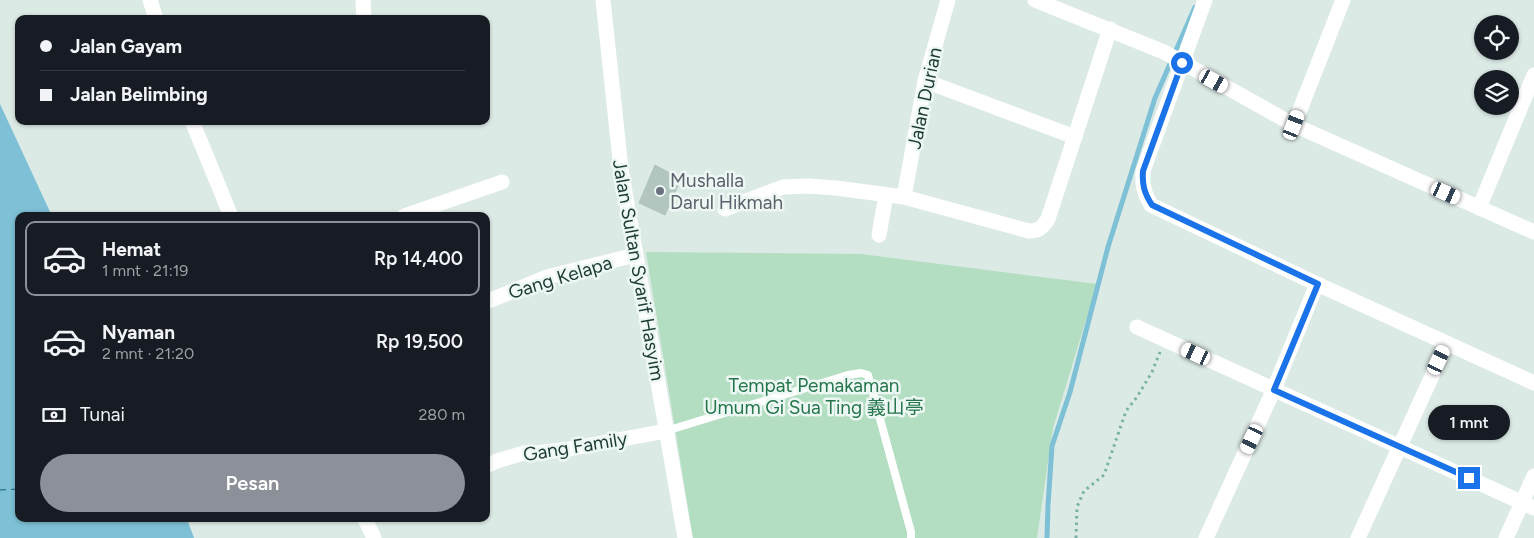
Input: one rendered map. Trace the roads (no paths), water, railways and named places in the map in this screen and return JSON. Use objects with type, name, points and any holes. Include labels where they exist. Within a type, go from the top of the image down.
[{"type":"street","points":[[150,0],[155,15]]},
{"type":"street","points":[[363,0],[364,15]]},
{"type":"street","name":"Jalan Sultan Syarif Hasyim","points":[[603,0],[620,169],[685,538]]},
{"type":"street","name":"Jalan Durian","points":[[904,197],[925,81],[948,0]]},
{"type":"street","points":[[1035,0],[1164,52],[1294,125],[1534,232]]},
{"type":"street","points":[[1205,0],[1143,171],[1142,182],[1145,195],[1152,205],[1534,383]]},
{"type":"street","points":[[1294,125],[1343,0]]},
{"type":"street","points":[[725,209],[783,187],[808,186],[904,197],[1029,231],[1035,231],[1045,225],[1048,219],[1110,30]]},
{"type":"street","points":[[1480,208],[1534,76]]},
{"type":"street","points":[[925,81],[1075,137]]},
{"type":"street","points":[[194,125],[229,212]]},
{"type":"street","points":[[416,212],[502,182]]},
{"type":"street","points":[[879,235],[886,195]]},
{"type":"street","name":"Gang Kelapa","points":[[490,300],[547,277],[635,255]]},
{"type":"street","points":[[1206,538],[1274,390],[1318,284]]},
{"type":"street","points":[[1137,327],[1528,506]]},
{"type":"street","points":[[1358,538],[1447,343]]},
{"type":"street","name":"Gang Family","points":[[490,464],[524,453],[569,449],[666,431]]},
{"type":"street","points":[[1506,538],[1528,506],[1534,476]]},
{"type":"street","points":[[370,522],[374,538]]},
{"type":"lane","points":[[666,431],[848,375],[861,373],[868,375],[911,532],[911,538]]},
{"type":"water","points":[[0,104],[50,212],[15,212],[15,522],[188,522],[194,538],[0,538]]},
{"type":"waterway","points":[[1047,538],[1052,446],[1070,392],[1108,247],[1155,98],[1195,7]]},
{"type":"place","name":"Mushalla Darul Hikmah","points":[[660,191]]},
{"type":"park label","name":"Tempat Pemakaman Umum Gi Sua Ting 義山亭","points":[[814,396]]}]
